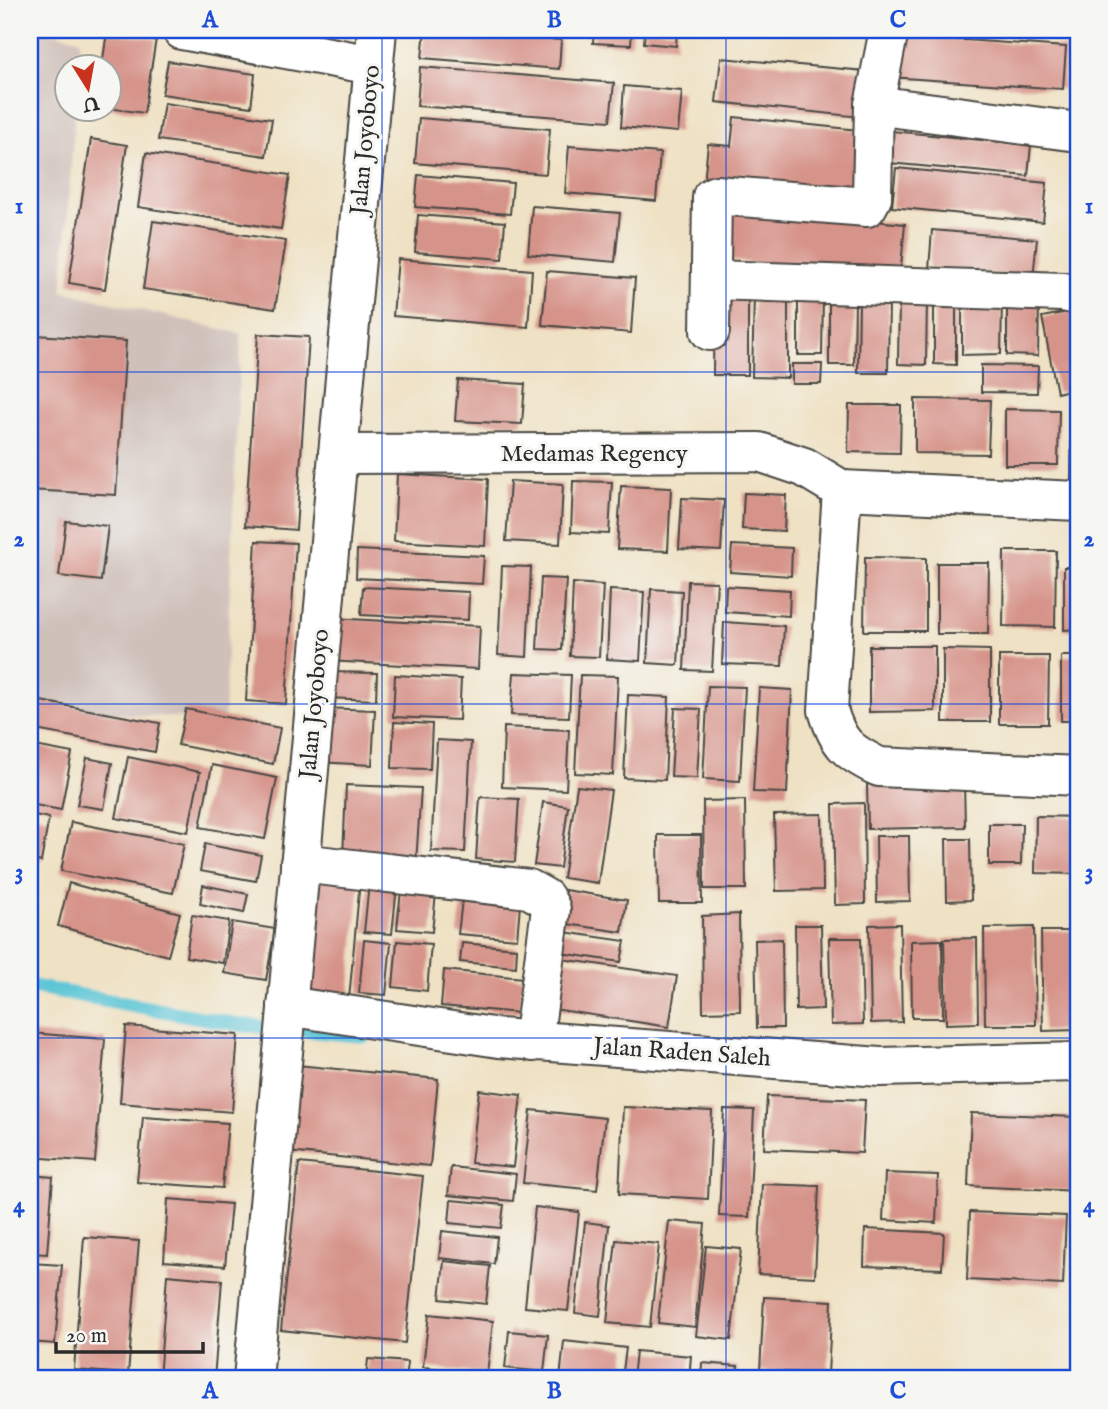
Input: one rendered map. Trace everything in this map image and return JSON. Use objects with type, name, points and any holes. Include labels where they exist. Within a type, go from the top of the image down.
[{"type":"street","points":[[182,30],[375,47]]},
{"type":"street","points":[[710,331],[710,202],[716,195],[867,207],[872,198],[874,105],[889,30]]},
{"type":"street","name":"Jalan Joyoboyo","points":[[253,1379],[375,47]]},
{"type":"street","points":[[874,105],[1078,132]]},
{"type":"street","points":[[712,280],[1063,292],[1078,295]]},
{"type":"street","name":"Medamas Regency","points":[[338,454],[759,452],[804,467],[842,490],[1078,501]]},
{"type":"street","points":[[842,490],[828,710],[836,735],[858,757],[879,767],[1078,776]]},
{"type":"street","points":[[300,863],[529,889],[545,898],[551,909],[533,1042]]},
{"type":"street","name":"Jalan Raden Saleh","points":[[286,1014],[533,1042],[880,1067],[1078,1062]]},
{"type":"shaded area","points":[[30,30],[47,30],[80,40],[79,52],[52,52],[52,122],[74,122],[62,291],[241,334],[224,721],[30,707]]},
{"type":"building","points":[[425,30],[561,40],[559,69],[422,58]]},
{"type":"building","points":[[594,30],[632,30],[631,45],[593,43]]},
{"type":"building","points":[[645,30],[677,30],[676,46],[644,43]]},
{"type":"building","points":[[107,32],[156,39],[144,113],[122,110],[122,52],[104,52]]},
{"type":"building","points":[[893,35],[1066,47],[1063,89],[890,77]]},
{"type":"building","points":[[721,58],[865,71],[861,117],[716,102]]},
{"type":"building","points":[[168,61],[255,74],[251,107],[162,94]]},
{"type":"building","points":[[420,67],[614,83],[610,121],[417,106]]},
{"type":"building","points":[[624,86],[682,91],[678,132],[621,127]]},
{"type":"building","points":[[164,103],[272,119],[266,156],[158,140]]},
{"type":"building","points":[[734,117],[858,130],[863,198],[704,183],[708,144],[731,146]]},
{"type":"building","points":[[419,118],[550,129],[546,174],[415,163]]},
{"type":"building","points":[[892,131],[1031,145],[1028,176],[889,163]]},
{"type":"building","points":[[91,139],[127,145],[105,289],[69,283]]},
{"type":"building","points":[[569,146],[660,153],[656,201],[565,193]]},
{"type":"building","points":[[146,153],[290,175],[281,229],[138,207]]},
{"type":"building","points":[[896,168],[1047,183],[1043,222],[892,207]]},
{"type":"building","points":[[418,175],[513,183],[510,214],[415,207]]},
{"type":"building","points":[[532,206],[620,213],[615,262],[528,254]]},
{"type":"building","points":[[727,207],[905,224],[900,277],[722,260]]},
{"type":"building","points":[[418,215],[505,222],[502,259],[415,252]]},
{"type":"building","points":[[153,221],[286,241],[275,309],[143,289]]},
{"type":"building","points":[[932,230],[1037,239],[1033,278],[929,269]]},
{"type":"building","points":[[398,259],[532,270],[528,327],[393,316]]},
{"type":"building","points":[[547,271],[635,278],[631,333],[542,325]]},
{"type":"building","points":[[714,294],[748,294],[748,375],[713,375]]},
{"type":"building","points":[[788,294],[788,378],[752,377],[754,295]]},
{"type":"building","points":[[798,296],[823,296],[822,355],[798,355]]},
{"type":"building","points":[[829,297],[855,298],[854,365],[829,365]]},
{"type":"building","points":[[859,299],[889,299],[888,373],[858,373]]},
{"type":"building","points":[[899,300],[927,300],[926,365],[898,364]]},
{"type":"building","points":[[962,300],[1002,300],[1001,354],[962,355]]},
{"type":"building","points":[[934,301],[956,301],[956,365],[934,364]]},
{"type":"building","points":[[1007,302],[1039,302],[1038,356],[1007,355]]},
{"type":"building","points":[[1078,310],[1078,388],[1057,393],[1042,317]]},
{"type":"building","points":[[258,334],[309,337],[296,530],[245,526]]},
{"type":"building","points":[[36,335],[126,341],[116,495],[30,490],[30,433]]},
{"type":"building","points":[[792,364],[822,364],[821,384],[792,384]]},
{"type":"building","points":[[981,365],[1038,366],[1037,393],[981,392]]},
{"type":"building","points":[[458,380],[525,384],[522,424],[455,421]]},
{"type":"building","points":[[915,399],[990,400],[988,454],[915,453]]},
{"type":"building","points":[[849,405],[901,405],[900,453],[848,452]]},
{"type":"building","points":[[1072,405],[1078,405],[1078,481],[1071,481]]},
{"type":"building","points":[[1005,409],[1059,410],[1058,465],[1005,465]]},
{"type":"building","points":[[397,474],[488,479],[485,546],[394,541]]},
{"type":"building","points":[[510,481],[563,484],[560,544],[506,541]]},
{"type":"building","points":[[573,481],[612,482],[609,534],[571,532]]},
{"type":"building","points":[[621,486],[671,488],[668,551],[617,549]]},
{"type":"building","points":[[744,493],[786,495],[784,531],[742,529]]},
{"type":"building","points":[[682,498],[724,500],[721,551],[679,549]]},
{"type":"building","points":[[66,521],[108,526],[101,581],[59,576]]},
{"type":"building","points":[[256,541],[296,543],[286,704],[246,701]]},
{"type":"building","points":[[732,545],[792,548],[791,576],[730,572]]},
{"type":"building","points":[[357,550],[484,556],[482,584],[356,578]]},
{"type":"building","points":[[1004,551],[1056,551],[1055,627],[1003,626]]},
{"type":"building","points":[[865,557],[926,558],[926,631],[864,631]]},
{"type":"building","points":[[937,563],[989,563],[988,634],[937,634]]},
{"type":"building","points":[[502,566],[531,567],[527,657],[498,655]]},
{"type":"building","points":[[1064,567],[1078,567],[1078,629],[1064,630]]},
{"type":"building","points":[[541,578],[566,579],[562,650],[537,649]]},
{"type":"building","points":[[688,581],[717,582],[712,671],[684,670]]},
{"type":"building","points":[[573,583],[603,585],[599,657],[570,656]]},
{"type":"building","points":[[726,586],[790,590],[789,616],[725,612]]},
{"type":"building","points":[[363,587],[469,592],[468,620],[361,615]]},
{"type":"building","points":[[651,589],[682,591],[678,665],[647,663]]},
{"type":"building","points":[[610,590],[644,592],[640,661],[607,659]]},
{"type":"building","points":[[330,618],[480,626],[478,669],[327,661]]},
{"type":"building","points":[[724,622],[784,626],[782,666],[722,664]]},
{"type":"building","points":[[869,646],[935,646],[935,711],[869,712]]},
{"type":"building","points":[[943,649],[990,650],[990,722],[943,722]]},
{"type":"building","points":[[999,656],[1049,656],[1048,724],[999,724]]},
{"type":"building","points":[[1061,656],[1078,656],[1078,721],[1061,721]]},
{"type":"building","points":[[327,672],[377,673],[376,700],[325,698]]},
{"type":"building","points":[[514,673],[571,675],[569,717],[511,715]]},
{"type":"building","points":[[395,675],[461,679],[459,720],[393,717]]},
{"type":"building","points":[[580,675],[618,676],[613,775],[575,773]]},
{"type":"building","points":[[708,686],[745,687],[740,781],[703,779]]},
{"type":"building","points":[[759,688],[792,690],[787,793],[753,792]]},
{"type":"building","points":[[628,695],[669,697],[665,780],[624,778]]},
{"type":"building","points":[[30,699],[160,723],[155,752],[30,729]]},
{"type":"building","points":[[321,708],[375,710],[372,765],[317,762]]},
{"type":"building","points":[[675,708],[701,709],[697,778],[671,777]]},
{"type":"building","points":[[186,709],[280,728],[273,764],[178,745]]},
{"type":"building","points":[[394,722],[432,724],[430,769],[392,768]]},
{"type":"building","points":[[504,727],[569,730],[566,790],[502,787]]},
{"type":"building","points":[[437,740],[471,742],[465,852],[431,851]]},
{"type":"building","points":[[30,745],[72,753],[61,810],[30,804]]},
{"type":"building","points":[[128,757],[200,772],[188,832],[116,818]]},
{"type":"building","points":[[87,758],[112,763],[104,809],[77,805]]},
{"type":"building","points":[[212,765],[277,778],[265,839],[200,827]]},
{"type":"building","points":[[964,782],[965,827],[868,829],[867,784]]},
{"type":"building","points":[[346,785],[421,788],[416,863],[343,859]]},
{"type":"building","points":[[577,786],[611,790],[598,883],[563,878]]},
{"type":"building","points":[[480,797],[519,799],[515,862],[476,859]]},
{"type":"building","points":[[745,800],[746,889],[704,889],[703,801]]},
{"type":"building","points":[[543,802],[568,806],[560,868],[534,865]]},
{"type":"building","points":[[864,803],[865,904],[835,905],[833,804]]},
{"type":"building","points":[[30,814],[49,818],[41,862],[30,859]]},
{"type":"building","points":[[822,814],[823,890],[776,891],[774,815]]},
{"type":"building","points":[[1036,816],[1078,817],[1078,874],[1035,873]]},
{"type":"building","points":[[71,822],[184,844],[173,893],[61,871]]},
{"type":"building","points":[[989,824],[1022,824],[1021,865],[989,865]]},
{"type":"building","points":[[658,835],[701,835],[702,903],[659,903]]},
{"type":"building","points":[[876,836],[909,836],[910,901],[877,902]]},
{"type":"building","points":[[946,839],[970,839],[971,900],[947,901]]},
{"type":"building","points":[[205,844],[261,855],[256,881],[200,871]]},
{"type":"building","points":[[304,876],[360,881],[349,999],[292,994]]},
{"type":"building","points":[[69,883],[180,913],[168,956],[58,926]]},
{"type":"building","points":[[369,883],[397,886],[392,934],[364,932]]},
{"type":"building","points":[[203,885],[248,894],[244,913],[200,904]]},
{"type":"building","points":[[401,890],[436,893],[432,932],[397,929]]},
{"type":"building","points":[[565,890],[627,900],[622,932],[560,923]]},
{"type":"building","points":[[462,900],[520,905],[517,939],[458,934]]},
{"type":"building","points":[[739,914],[740,1011],[703,1012],[702,916]]},
{"type":"building","points":[[192,915],[229,921],[223,963],[186,957]]},
{"type":"building","points":[[232,922],[275,929],[266,980],[224,973]]},
{"type":"building","points":[[900,924],[902,1022],[871,1023],[869,925]]},
{"type":"building","points":[[795,925],[821,925],[823,1009],[796,1010]]},
{"type":"building","points":[[1034,927],[1036,1025],[985,1025],[984,928]]},
{"type":"building","points":[[557,931],[625,941],[621,962],[554,952]]},
{"type":"building","points":[[1041,931],[1078,931],[1078,1030],[1043,1031]]},
{"type":"building","points":[[829,938],[861,938],[863,1024],[831,1025]]},
{"type":"building","points":[[977,938],[978,1023],[946,1024],[944,939]]},
{"type":"building","points":[[782,939],[783,1028],[757,1028],[755,940]]},
{"type":"building","points":[[364,940],[391,943],[386,995],[359,993]]},
{"type":"building","points":[[942,940],[943,1018],[912,1018],[911,941]]},
{"type":"building","points":[[397,941],[431,944],[427,991],[393,987]]},
{"type":"building","points":[[462,943],[517,948],[516,967],[460,962]]},
{"type":"building","points":[[555,958],[677,976],[669,1027],[547,1008]]},
{"type":"building","points":[[444,970],[523,978],[520,1013],[441,1006]]},
{"type":"building","points":[[126,1026],[238,1035],[232,1112],[120,1103]]},
{"type":"building","points":[[30,1033],[105,1039],[95,1162],[30,1157]]},
{"type":"building","points":[[297,1065],[438,1079],[430,1166],[288,1152]]},
{"type":"building","points":[[479,1090],[521,1095],[513,1167],[471,1163]]},
{"type":"building","points":[[767,1096],[865,1100],[862,1153],[764,1149]]},
{"type":"building","points":[[623,1107],[712,1111],[708,1199],[619,1194]]},
{"type":"building","points":[[724,1109],[754,1110],[749,1217],[719,1216]]},
{"type":"building","points":[[531,1110],[605,1118],[597,1190],[523,1183]]},
{"type":"building","points":[[971,1113],[1078,1117],[1078,1191],[968,1186]]},
{"type":"building","points":[[143,1117],[228,1123],[222,1188],[137,1182]]},
{"type":"building","points":[[299,1163],[423,1176],[405,1343],[281,1330]]},
{"type":"building","points":[[451,1167],[516,1174],[513,1201],[448,1195]]},
{"type":"building","points":[[885,1173],[938,1175],[936,1223],[883,1220]]},
{"type":"building","points":[[30,1175],[53,1177],[47,1254],[30,1253]]},
{"type":"building","points":[[762,1184],[819,1186],[815,1277],[758,1274]]},
{"type":"building","points":[[168,1199],[231,1204],[225,1266],[164,1261]]},
{"type":"building","points":[[451,1200],[504,1205],[501,1228],[449,1223]]},
{"type":"building","points":[[535,1207],[579,1212],[568,1311],[525,1307]]},
{"type":"building","points":[[970,1212],[1066,1216],[1063,1285],[967,1280]]},
{"type":"building","points":[[669,1221],[705,1224],[695,1327],[658,1323]]},
{"type":"building","points":[[585,1222],[609,1225],[600,1316],[575,1313]]},
{"type":"building","points":[[865,1229],[944,1233],[942,1269],[864,1266]]},
{"type":"building","points":[[442,1231],[497,1237],[494,1264],[439,1258]]},
{"type":"building","points":[[84,1237],[139,1241],[128,1374],[74,1370]]},
{"type":"building","points":[[616,1240],[659,1244],[650,1327],[607,1323]]},
{"type":"building","points":[[706,1246],[741,1249],[731,1340],[696,1336]]},
{"type":"building","points":[[444,1261],[490,1266],[486,1304],[440,1299]]},
{"type":"building","points":[[30,1263],[62,1265],[55,1344],[30,1342]]},
{"type":"building","points":[[167,1275],[222,1280],[214,1379],[159,1379]]},
{"type":"building","points":[[764,1297],[832,1301],[828,1374],[760,1371]]},
{"type":"building","points":[[429,1314],[493,1321],[487,1374],[423,1367]]},
{"type":"building","points":[[509,1331],[548,1335],[544,1372],[505,1368]]},
{"type":"building","points":[[564,1341],[626,1348],[622,1379],[560,1379]]},
{"type":"building","points":[[636,1351],[691,1356],[689,1379],[633,1379]]},
{"type":"building","points":[[368,1359],[408,1362],[406,1379],[366,1379]]},
{"type":"building","points":[[702,1363],[738,1366],[736,1379],[701,1379]]},
{"type":"waterway","points":[[30,986],[241,1025],[365,1036]]}]
